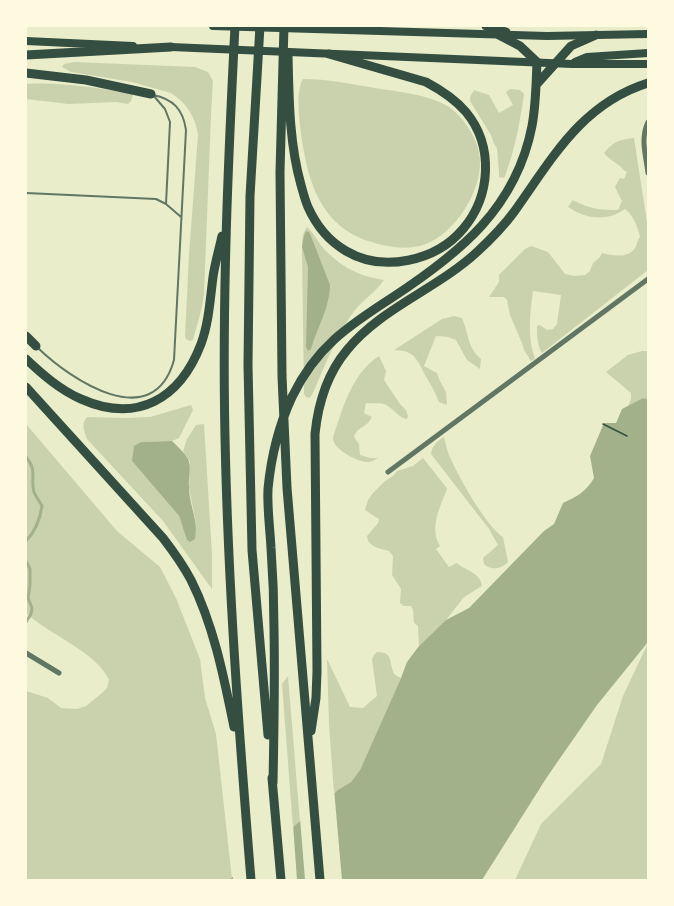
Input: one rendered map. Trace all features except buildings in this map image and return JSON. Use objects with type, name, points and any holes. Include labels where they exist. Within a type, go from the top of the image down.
[{"type":"highway","points":[[235,26],[226,217],[225,438],[231,590],[251,880]]},
{"type":"highway","points":[[261,26],[250,196],[248,365],[252,550],[281,880]]},
{"type":"highway","points":[[286,26],[291,142],[305,200],[314,219],[333,241],[347,251],[371,260],[410,261],[438,249],[462,231],[471,219],[484,186],[486,160],[473,122],[453,99],[426,82],[329,54]]},
{"type":"highway","points":[[286,26],[280,172],[282,376],[287,488],[320,880]]},
{"type":"highway","points":[[486,26],[514,35]]},
{"type":"highway","points":[[273,783],[274,628],[268,490],[282,421],[308,368],[325,348],[340,333],[425,276],[449,257],[472,237],[509,188],[519,168],[533,116],[537,62],[520,46],[499,35]]},
{"type":"highway","points":[[536,85],[577,43],[596,35]]},
{"type":"highway","points":[[26,55],[171,47]]},
{"type":"highway","points":[[26,73],[86,80],[151,94]]},
{"type":"highway","points":[[309,745],[318,671],[315,434],[319,407],[332,373],[357,338],[455,270],[497,232],[513,213],[544,167],[582,122],[612,99],[648,83]]},
{"type":"highway","points":[[26,360],[66,391],[95,405],[123,410],[148,404],[161,398],[185,375],[201,343],[209,312],[214,268],[226,217]]},
{"type":"highway","points":[[26,336],[36,346]]},
{"type":"highway","points":[[26,387],[163,537],[185,570],[200,601],[220,661],[241,759]]},
{"type":"main road","points":[[213,26],[499,35],[648,34]]},
{"type":"main road","points":[[26,41],[572,64],[648,64]]},
{"type":"main road","points":[[572,64],[587,57],[648,53]]},
{"type":"street","points":[[648,122],[643,143],[648,173]]},
{"type":"street","points":[[388,472],[648,279]]},
{"type":"street","points":[[26,653],[59,672]]},
{"type":"lane","points":[[151,94],[159,100],[170,122],[166,204]]},
{"type":"lane","points":[[36,346],[52,363],[93,388],[128,398],[148,394],[156,389],[171,370],[174,360],[186,130],[184,117],[179,109],[160,96],[151,94]]},
{"type":"lane","points":[[26,193],[156,200],[166,204],[181,217]]},
{"type":"path","points":[[603,424],[627,436]]},
{"type":"shaded area","points":[[74,62],[195,67],[208,72],[213,81],[204,294],[193,340],[186,339],[185,336],[198,135],[193,117],[186,106],[171,93],[132,82],[71,72],[62,67],[64,64]]},
{"type":"shaded area","points":[[303,79],[339,82],[423,96],[449,107],[461,117],[477,146],[480,161],[479,173],[471,198],[447,231],[426,244],[397,247],[357,237],[338,224],[318,198],[310,177],[299,112],[300,87]]},
{"type":"shaded area","points":[[26,84],[66,85],[133,94],[128,104],[116,102],[68,104],[26,99]]},
{"type":"shaded area","points":[[510,89],[520,90],[524,94],[514,146],[504,178],[499,177],[497,148],[470,101],[470,97],[474,90],[489,95],[499,113],[513,105],[506,92]]},
{"type":"shaded area","points":[[634,138],[648,229],[648,270],[542,353],[538,343],[537,326],[540,325],[547,330],[553,329],[557,324],[561,295],[533,291],[530,334],[535,359],[531,361],[510,315],[507,300],[504,297],[489,297],[499,282],[499,275],[525,249],[531,246],[548,252],[565,274],[574,276],[585,275],[590,271],[593,263],[602,253],[626,255],[634,250],[640,237],[635,222],[625,209],[611,216],[596,217],[582,214],[568,207],[573,200],[595,208],[618,210],[622,201],[615,187],[620,178],[624,179],[627,172],[604,153],[617,142]]},
{"type":"shaded area","points":[[307,227],[338,262],[359,273],[384,280],[356,309],[346,324],[309,398],[304,394],[302,253],[303,236]]},
{"type":"shaded area","points":[[306,231],[311,236],[330,285],[326,309],[311,349],[308,351],[306,347],[308,267],[302,247]]},
{"type":"shaded area","points":[[454,316],[462,318],[471,345],[481,359],[480,369],[467,360],[456,340],[436,336],[424,366],[437,373],[446,392],[447,405],[439,402],[416,359],[408,352],[394,350],[442,319]]},
{"type":"shaded area","points":[[648,351],[648,399],[643,398],[628,406],[631,393],[606,372],[628,355]]},
{"type":"shaded area","points":[[379,356],[386,371],[384,380],[408,416],[407,419],[404,418],[384,404],[366,403],[364,413],[372,417],[354,437],[359,444],[360,455],[378,458],[365,462],[339,449],[333,437],[355,381]]},
{"type":"shaded area","points":[[643,398],[648,399],[648,642],[597,705],[547,777],[482,880],[229,880],[338,790],[351,782],[360,770],[407,662],[419,646],[446,620],[469,608],[544,531],[554,524],[563,503],[588,487],[594,478],[590,456],[604,423],[616,423],[622,409]]},
{"type":"shaded area","points":[[191,405],[193,410],[179,438],[172,441],[141,442],[132,461],[179,516],[187,539],[195,539],[195,518],[189,488],[190,462],[183,451],[196,425],[204,424],[212,589],[163,521],[87,439],[84,428],[87,417],[150,417]]},
{"type":"shaded area","points":[[26,424],[117,531],[160,567],[176,598],[200,659],[205,698],[216,734],[232,879],[26,880],[26,691],[48,698],[61,708],[77,709],[86,706],[102,693],[107,688],[109,680],[103,670],[83,652],[26,613]]},
{"type":"shaded area","points":[[444,437],[450,456],[467,489],[489,523],[503,537],[508,562],[502,566],[493,568],[484,564],[483,558],[498,545],[489,529],[431,454],[435,444]]},
{"type":"shaded area","points":[[172,441],[185,454],[189,462],[189,494],[196,532],[195,539],[190,542],[187,540],[179,516],[132,461],[134,446],[141,442]]},
{"type":"shaded area","points":[[423,458],[447,489],[437,518],[435,532],[440,546],[436,549],[449,567],[457,563],[476,575],[482,586],[464,597],[446,620],[419,646],[418,626],[414,623],[413,610],[411,606],[404,606],[400,603],[401,589],[392,575],[393,556],[389,551],[372,545],[368,540],[367,536],[379,519],[365,510],[368,500],[385,481],[397,471],[413,466]]},
{"type":"shaded area","points":[[648,643],[648,880],[515,880],[541,824],[601,764],[623,696]]},
{"type":"shaded area","points":[[377,652],[388,655],[394,674],[401,678],[360,770],[351,782],[334,793],[327,659],[350,707],[363,708],[377,696],[372,659]]},
{"type":"shaded area","points":[[288,676],[300,822],[293,828],[282,684]]},
{"type":"pier","points":[[334,789],[342,880],[305,880],[300,818]]},
{"type":"pier","points":[[293,824],[297,880],[233,880],[233,874]]},
{"type":"waterway","points":[[26,457],[32,466],[34,492],[42,506],[37,525],[26,541]]},
{"type":"waterway","points":[[26,561],[30,569],[28,598],[32,608],[26,622]]}]
